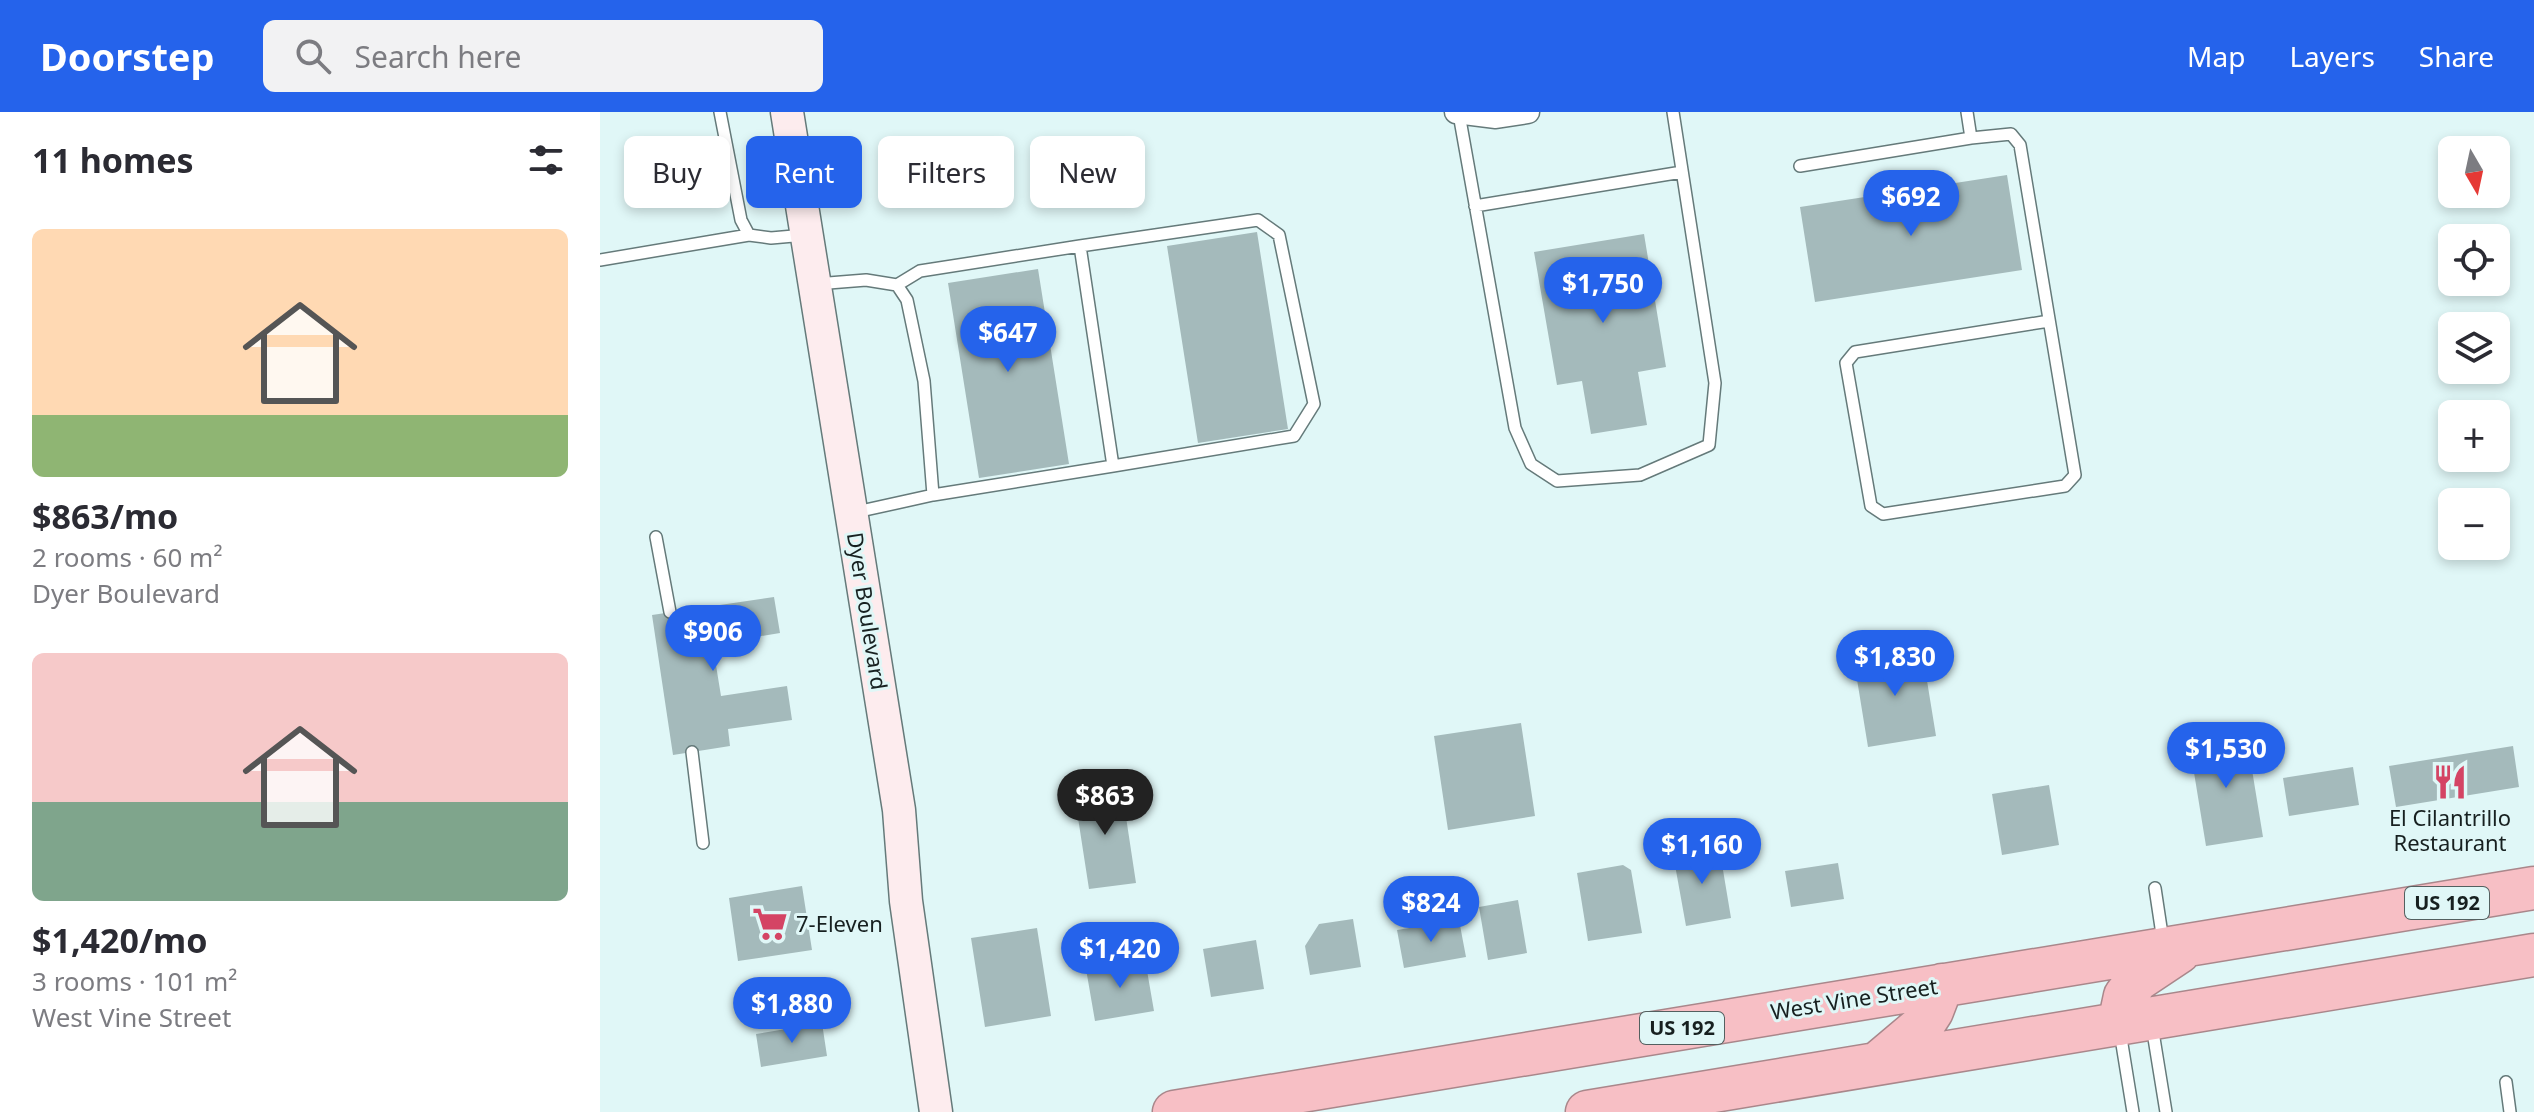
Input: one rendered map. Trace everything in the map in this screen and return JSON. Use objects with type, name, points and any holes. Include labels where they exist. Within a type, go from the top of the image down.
[{"type":"highway","name":"West Vine Street","points":[[1174,1112],[2534,888]]},
{"type":"highway","points":[[2135,1021],[2125,996],[2137,980],[2177,947]]},
{"type":"highway","points":[[1587,1112],[2534,955]]},
{"type":"highway","points":[[1877,1064],[1923,1025],[1942,985]]},
{"type":"main road","name":"Dyer Boulevard","points":[[787,112],[899,810],[906,901],[936,1112]]},
{"type":"street","points":[[1457,113],[1496,117],[1528,112]]},
{"type":"lane","points":[[720,112],[741,220],[749,235]]},
{"type":"lane","points":[[1457,113],[1515,428],[1531,464],[1557,481],[1640,475],[1709,445],[1715,383],[1673,112]]},
{"type":"lane","points":[[1967,112],[1971,138]]},
{"type":"lane","points":[[1800,166],[2011,134],[2020,145],[2075,475],[2065,486],[1883,514],[1871,506],[1846,363],[1855,352],[2049,321]]},
{"type":"lane","points":[[1475,206],[1682,172]]},
{"type":"lane","points":[[814,284],[866,280],[897,285],[920,271],[1258,220],[1279,235],[1314,404],[1294,436],[933,495],[851,513]]},
{"type":"lane","points":[[600,260],[749,235],[771,238],[806,235]]},
{"type":"lane","points":[[1080,246],[1113,466]]},
{"type":"lane","points":[[897,285],[907,300],[924,381],[933,495]]},
{"type":"lane","points":[[656,537],[670,612]]},
{"type":"lane","points":[[692,752],[703,843]]},
{"type":"lane","points":[[2155,888],[2177,947]]},
{"type":"lane","points":[[2133,1112],[2135,1021]]},
{"type":"lane","points":[[2135,1021],[2166,1112]]},
{"type":"lane","points":[[2506,1082],[2510,1112]]},
{"type":"building","points":[[2007,175],[2022,270],[1815,302],[1800,207]]},
{"type":"building","points":[[1257,232],[1288,429],[1198,443],[1167,246]]},
{"type":"building","points":[[1644,234],[1666,367],[1638,372],[1647,425],[1591,434],[1582,381],[1557,385],[1534,252]]},
{"type":"building","points":[[1038,269],[1069,464],[979,478],[948,283]]},
{"type":"building","points":[[774,597],[780,633],[737,640],[738,649],[714,653],[721,696],[787,686],[792,720],[728,729],[730,746],[673,755],[652,615]]},
{"type":"building","points":[[1922,650],[1936,736],[1868,747],[1854,661]]},
{"type":"building","points":[[1521,723],[1535,816],[1448,830],[1434,736]]},
{"type":"building","points":[[2246,733],[2263,837],[2206,846],[2189,742]]},
{"type":"building","points":[[2513,746],[2519,787],[2396,807],[2389,766]]},
{"type":"building","points":[[2353,767],[2359,805],[2289,816],[2283,778]]},
{"type":"building","points":[[1121,784],[1136,883],[1089,889],[1074,792]]},
{"type":"building","points":[[2049,785],[2059,845],[2002,855],[1992,794]]},
{"type":"building","points":[[1719,846],[1731,918],[1686,926],[1673,854]]},
{"type":"building","points":[[1838,863],[1844,899],[1791,907],[1785,871]]},
{"type":"building","points":[[1623,865],[1631,870],[1642,933],[1588,941],[1577,873]]},
{"type":"building","name":"7-Eleven","points":[[802,886],[812,950],[738,961],[729,898]]},
{"type":"building","points":[[1518,900],[1527,953],[1488,960],[1479,907]]},
{"type":"building","points":[[1353,919],[1361,967],[1310,975],[1305,946],[1319,924]]},
{"type":"building","points":[[1459,920],[1466,957],[1404,968],[1397,930]]},
{"type":"building","points":[[1037,928],[1051,1016],[985,1027],[971,938]]},
{"type":"building","points":[[1256,940],[1264,989],[1211,997],[1203,949]]},
{"type":"building","points":[[1145,959],[1154,1011],[1095,1021],[1086,969]]},
{"type":"building","points":[[822,1023],[827,1056],[761,1067],[756,1034]]},
{"type":"place","name":"El Cilantrillo Restaurant","points":[[2450,782]]},
{"type":"place","name":"7-Eleven","points":[[770,924]]}]
